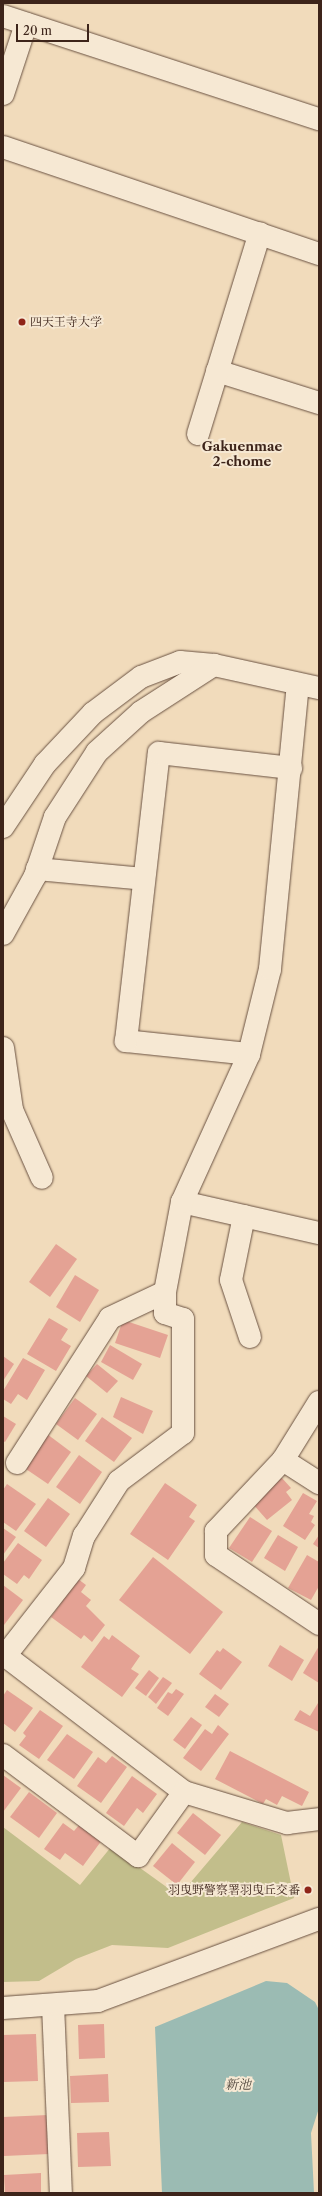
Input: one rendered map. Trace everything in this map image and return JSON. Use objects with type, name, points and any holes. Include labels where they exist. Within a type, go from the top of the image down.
[{"type":"street","points":[[3,16],[319,119]]},
{"type":"street","points":[[3,94],[26,24]]},
{"type":"street","points":[[3,147],[319,253]]},
{"type":"street","points":[[198,434],[260,233]]},
{"type":"street","points":[[217,371],[319,403]]},
{"type":"street","points":[[3,827],[44,764],[93,713],[141,676],[180,662],[214,665],[309,687],[291,768],[270,969],[248,1054],[182,1202],[165,1292],[165,1313],[183,1319],[183,1433],[119,1481],[84,1536],[74,1568],[4,1655],[184,1792],[287,1823],[319,1819]]},
{"type":"street","points":[[3,934],[37,869],[55,817],[97,752],[141,712],[214,665]]},
{"type":"street","points":[[248,1054],[126,1041],[159,753],[291,768]]},
{"type":"street","points":[[37,869],[144,879]]},
{"type":"street","points":[[3,1048],[12,1110],[42,1178]]},
{"type":"street","points":[[182,1202],[319,1233]]},
{"type":"street","points":[[244,1216],[232,1280],[250,1336]]},
{"type":"street","points":[[16,1463],[110,1318],[165,1292]]},
{"type":"street","points":[[319,1402],[283,1460],[216,1531],[216,1555],[319,1624]]},
{"type":"street","points":[[283,1460],[319,1483]]},
{"type":"street","points":[[3,1755],[138,1856],[184,1792]]},
{"type":"street","points":[[3,2008],[98,2001],[319,1919]]},
{"type":"street","points":[[53,2005],[61,2193]]},
{"type":"shaded area","points":[[242,1822],[281,1835],[294,1898],[168,1948],[112,1945],[76,1959],[39,1981],[3,1982],[3,1827],[80,1885],[111,1847],[179,1896]]},
{"type":"water","name":"新池","points":[[266,1981],[287,1983],[315,2002],[319,2010],[319,2108],[311,2133],[314,2193],[162,2193],[155,2027]]},
{"type":"building","points":[[56,1244],[77,1259],[50,1297],[29,1282]]},
{"type":"building","points":[[75,1275],[99,1290],[80,1322],[56,1307]]},
{"type":"building","points":[[49,1318],[68,1329],[61,1340],[71,1346],[56,1371],[27,1354]]},
{"type":"building","points":[[123,1320],[168,1335],[160,1358],[115,1343]]},
{"type":"building","points":[[110,1345],[142,1364],[133,1380],[101,1362]]},
{"type":"building","points":[[3,1356],[14,1364],[3,1381]]},
{"type":"building","points":[[23,1358],[45,1370],[27,1400],[18,1394],[11,1404],[3,1399],[3,1391]]},
{"type":"building","points":[[97,1364],[118,1381],[107,1393],[86,1376]]},
{"type":"building","points":[[121,1397],[153,1411],[143,1434],[113,1417]]},
{"type":"building","points":[[75,1398],[97,1414],[78,1440],[56,1424]]},
{"type":"building","points":[[3,1416],[16,1424],[5,1442],[3,1441]]},
{"type":"building","points":[[102,1417],[132,1438],[114,1462],[85,1441]]},
{"type":"building","points":[[47,1434],[71,1452],[48,1484],[23,1467]]},
{"type":"building","points":[[79,1455],[102,1472],[80,1504],[56,1487]]},
{"type":"building","points":[[281,1477],[291,1488],[286,1492],[292,1500],[267,1520],[253,1504]]},
{"type":"building","points":[[165,1483],[197,1505],[189,1517],[195,1521],[168,1560],[130,1534]]},
{"type":"building","points":[[7,1484],[36,1504],[16,1531],[3,1522],[3,1490]]},
{"type":"building","points":[[303,1493],[317,1501],[309,1514],[314,1516],[311,1522],[315,1525],[305,1540],[283,1526]]},
{"type":"building","points":[[48,1498],[70,1514],[46,1547],[24,1531]]},
{"type":"building","points":[[250,1517],[272,1531],[252,1562],[229,1548]]},
{"type":"building","points":[[3,1528],[16,1537],[3,1555]]},
{"type":"building","points":[[278,1535],[298,1547],[285,1571],[264,1558]]},
{"type":"building","points":[[319,1535],[319,1548],[313,1544]]},
{"type":"building","points":[[18,1543],[42,1560],[29,1579],[24,1575],[17,1584],[3,1574],[3,1563]]},
{"type":"building","points":[[307,1555],[319,1562],[319,1586],[311,1600],[288,1588]]},
{"type":"building","points":[[153,1557],[223,1612],[190,1654],[119,1600]]},
{"type":"building","points":[[78,1579],[86,1585],[81,1592],[91,1600],[86,1606],[105,1625],[92,1642],[84,1635],[81,1639],[51,1617]]},
{"type":"building","points":[[3,1585],[23,1600],[4,1625],[3,1624]]},
{"type":"building","points":[[112,1635],[140,1656],[131,1669],[139,1674],[122,1697],[81,1667],[104,1636],[109,1640]]},
{"type":"building","points":[[280,1645],[304,1660],[292,1681],[268,1666]]},
{"type":"building","points":[[319,1646],[319,1683],[303,1673]]},
{"type":"building","points":[[223,1648],[242,1662],[221,1690],[199,1674],[217,1650],[220,1652]]},
{"type":"building","points":[[149,1670],[159,1678],[146,1696],[135,1688]]},
{"type":"building","points":[[163,1677],[172,1683],[156,1704],[148,1697]]},
{"type":"building","points":[[176,1689],[184,1694],[168,1716],[157,1708],[168,1692],[172,1694]]},
{"type":"building","points":[[7,1690],[33,1708],[15,1732],[3,1723],[3,1696]]},
{"type":"building","points":[[215,1694],[229,1704],[219,1717],[205,1707]]},
{"type":"building","points":[[318,1703],[319,1732],[294,1720],[300,1710],[310,1716]]},
{"type":"building","points":[[40,1710],[63,1726],[39,1759],[19,1745],[26,1736],[23,1733]]},
{"type":"building","points":[[191,1717],[202,1725],[185,1749],[173,1740]]},
{"type":"building","points":[[218,1725],[229,1734],[201,1771],[183,1758],[205,1729],[212,1734]]},
{"type":"building","points":[[67,1734],[93,1752],[74,1779],[47,1760]]},
{"type":"building","points":[[230,1751],[309,1792],[302,1806],[282,1796],[277,1805],[266,1799],[263,1804],[215,1779]]},
{"type":"building","points":[[112,1756],[127,1767],[101,1803],[77,1786],[98,1757],[106,1763]]},
{"type":"building","points":[[3,1775],[21,1788],[3,1812]]},
{"type":"building","points":[[132,1776],[157,1794],[143,1813],[137,1808],[124,1826],[106,1813]]},
{"type":"building","points":[[29,1792],[57,1813],[39,1838],[10,1817]]},
{"type":"building","points":[[193,1813],[221,1835],[205,1855],[177,1833]]},
{"type":"building","points":[[63,1823],[74,1831],[80,1824],[102,1840],[83,1866],[65,1853],[60,1860],[44,1849]]},
{"type":"building","points":[[172,1843],[195,1862],[177,1885],[153,1866]]},
{"type":"building","points":[[104,2024],[105,2058],[79,2059],[78,2025]]},
{"type":"building","points":[[36,2034],[38,2081],[3,2082],[3,2035]]},
{"type":"building","points":[[108,2074],[109,2102],[71,2103],[70,2076]]},
{"type":"building","points":[[48,2115],[49,2154],[4,2156],[3,2117]]},
{"type":"building","points":[[109,2132],[111,2166],[78,2167],[77,2133]]},
{"type":"building","points":[[41,2173],[41,2193],[5,2193],[4,2175]]},
{"type":"place","name":"四天王寺大学","points":[[22,322]]},
{"type":"place","name":"羽曳野警察署羽曳丘交番","points":[[308,1890]]},
{"type":"district","name":"Gakuenmae 2-chome","points":[[242,454]]}]
